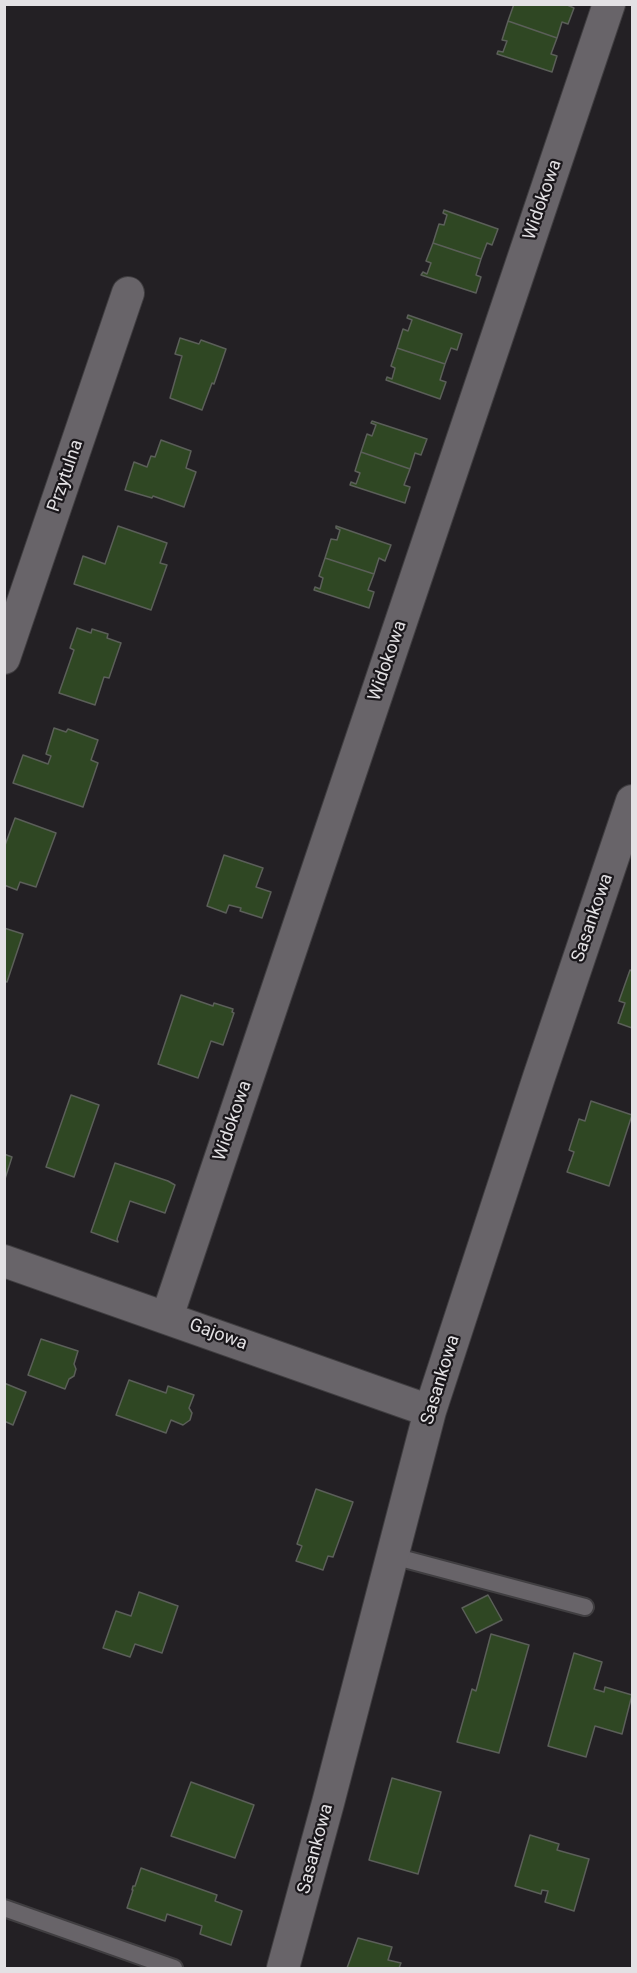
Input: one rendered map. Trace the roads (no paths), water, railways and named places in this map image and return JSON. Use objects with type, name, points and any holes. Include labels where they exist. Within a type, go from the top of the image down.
[{"type":"street","name":"Widokowa","points":[[166,1317],[609,4]]},
{"type":"street","name":"Przytulna","points":[[4,658],[128,293]]},
{"type":"street","name":"Sasankowa","points":[[283,1968],[430,1411],[539,1077],[633,801]]},
{"type":"street","name":"Gajowa","points":[[4,1261],[430,1411]]},
{"type":"lane","points":[[393,1556],[585,1607]]},
{"type":"lane","points":[[4,1908],[174,1968]]}]
